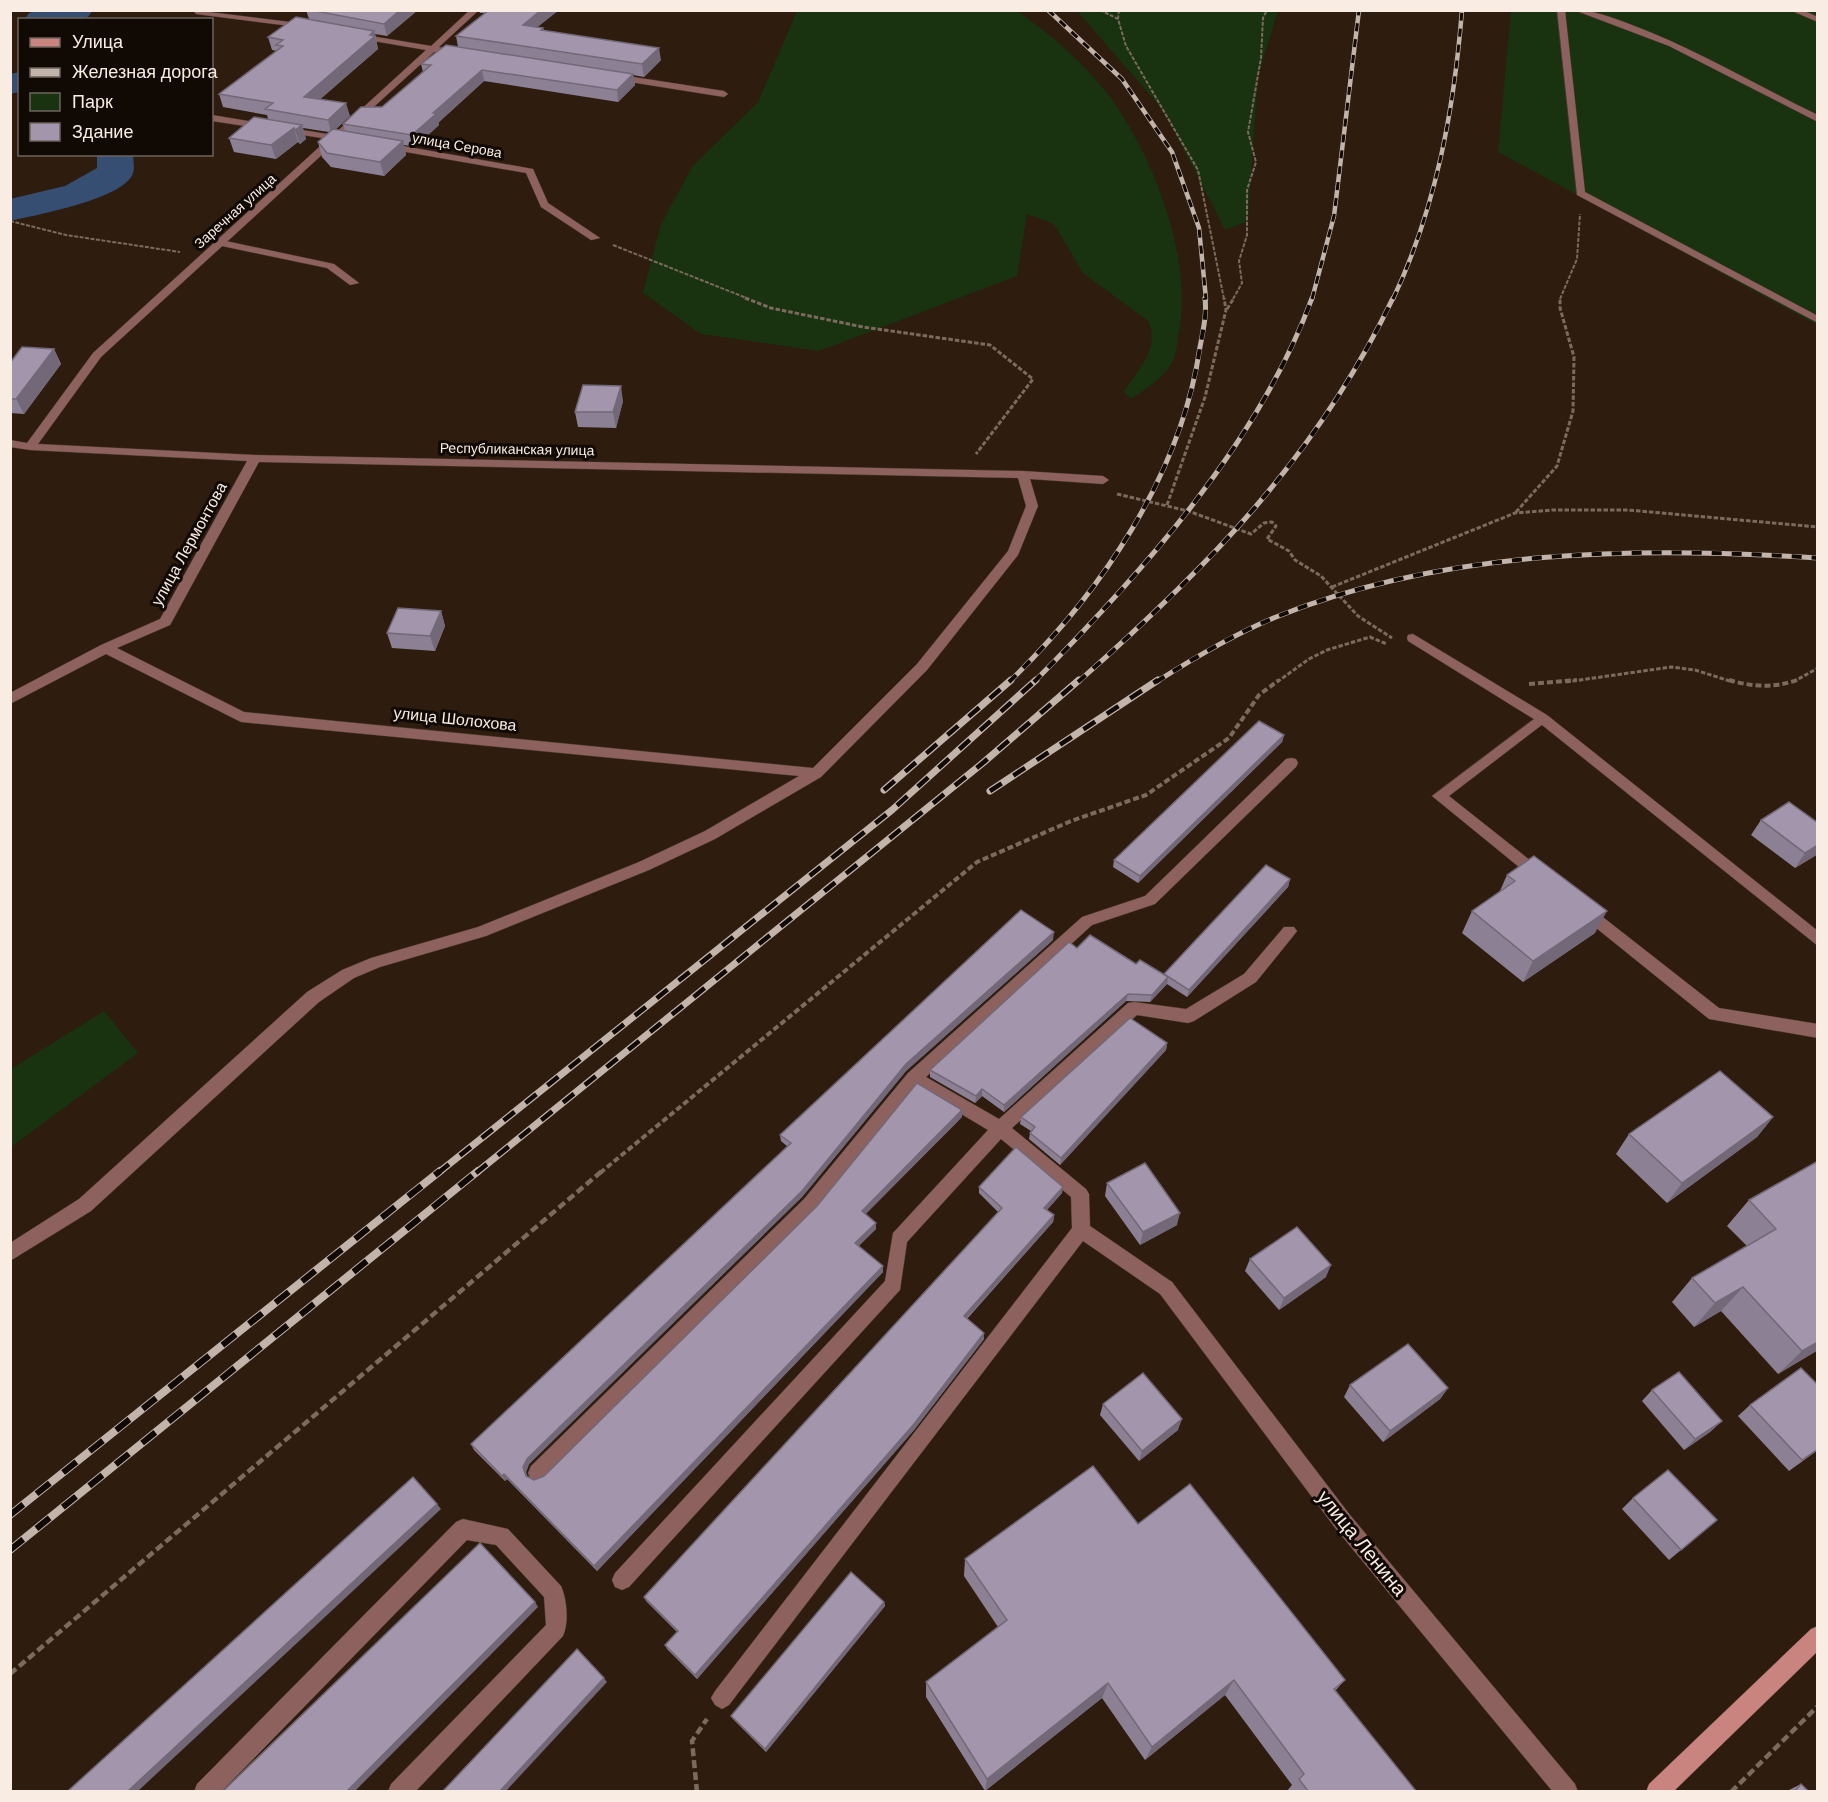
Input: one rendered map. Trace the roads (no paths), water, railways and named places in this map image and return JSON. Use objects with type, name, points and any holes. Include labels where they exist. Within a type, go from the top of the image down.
[{"type":"street","points":[[275,20],[280,10]]},
{"type":"street","name":"Заречная улица","points":[[30,447],[98,355],[475,10]]},
{"type":"street","points":[[1561,10],[1580,194],[1818,320]]},
{"type":"street","points":[[1578,10],[1655,35],[1698,55],[1762,93],[1818,120]]},
{"type":"street","points":[[1794,10],[1818,20]]},
{"type":"street","points":[[196,12],[275,20],[320,28]]},
{"type":"street","points":[[342,32],[455,52]]},
{"type":"street","points":[[607,76],[724,94]]},
{"type":"street","points":[[213,118],[348,140]]},
{"type":"street","name":"улица Серова","points":[[371,144],[530,171],[544,204],[595,238]]},
{"type":"street","points":[[220,243],[330,266],[354,283]]},
{"type":"street","name":"Республиканская улица","points":[[10,443],[30,447],[255,458],[961,473],[1103,480]]},
{"type":"street","name":"улица Лермонтова","points":[[10,699],[106,648],[165,622],[255,458]]},
{"type":"street","points":[[10,1253],[85,1204],[313,997],[331,984],[376,962],[481,932],[645,866],[747,815],[816,773],[922,668],[1014,552],[1032,506],[1023,475]]},
{"type":"street","points":[[1413,638],[1542,718],[1818,940]]},
{"type":"street","name":"улица Шолохова","points":[[106,648],[241,717],[816,773]]},
{"type":"street","points":[[1542,718],[1439,796],[1549,883]]},
{"type":"street","points":[[538,1473],[810,1205],[914,1078],[1087,921],[1150,900],[1291,763]]},
{"type":"street","points":[[1577,905],[1715,1014],[1818,1031]]},
{"type":"street","points":[[622,1580],[894,1284],[899,1239],[1000,1128],[1134,1008],[1188,1016],[1250,978],[1289,931]]},
{"type":"street","points":[[722,1698],[1081,1230],[1080,1194],[1000,1128],[914,1078]]},
{"type":"street","name":"улица Ленина","points":[[1081,1230],[1166,1288],[1343,1522],[1567,1791]]},
{"type":"street","points":[[205,1791],[464,1529],[501,1536],[554,1593],[556,1629],[399,1791]]},
{"type":"street","points":[[1657,1791],[1818,1635]]},
{"type":"waterway","points":[[47,18],[77,10]]},
{"type":"waterway","points":[[10,84],[18,82]]},
{"type":"waterway","points":[[10,210],[78,194],[115,173],[115,156]]},
{"type":"railway","points":[[1048,10],[1122,79],[1172,152],[1199,228],[1206,299]]},
{"type":"railway","points":[[1312,299],[1334,216],[1359,10]]},
{"type":"railway","points":[[1393,299],[1421,230],[1441,158],[1454,85],[1462,10]]},
{"type":"railway","points":[[1011,680],[1075,610],[1105,571],[1132,529],[1155,486],[1175,441],[1190,394],[1203,329],[1205,298]]},
{"type":"railway","points":[[1036,680],[1116,596],[1194,504],[1261,404],[1289,352],[1312,298]]},
{"type":"railway","points":[[1078,682],[1172,596],[1256,506],[1330,409],[1363,356],[1393,298]]},
{"type":"railway","points":[[1156,682],[1214,647],[1276,617],[1340,594],[1407,577],[1474,565],[1612,553],[1750,554],[1818,558]]},
{"type":"railway","points":[[884,790],[1011,680]]},
{"type":"railway","points":[[438,1173],[892,810],[1036,680]]},
{"type":"railway","points":[[476,1173],[984,762],[1079,680]]},
{"type":"railway","points":[[990,791],[1158,680]]},
{"type":"railway","points":[[10,1515],[440,1171]]},
{"type":"railway","points":[[10,1550],[478,1171]]}]
